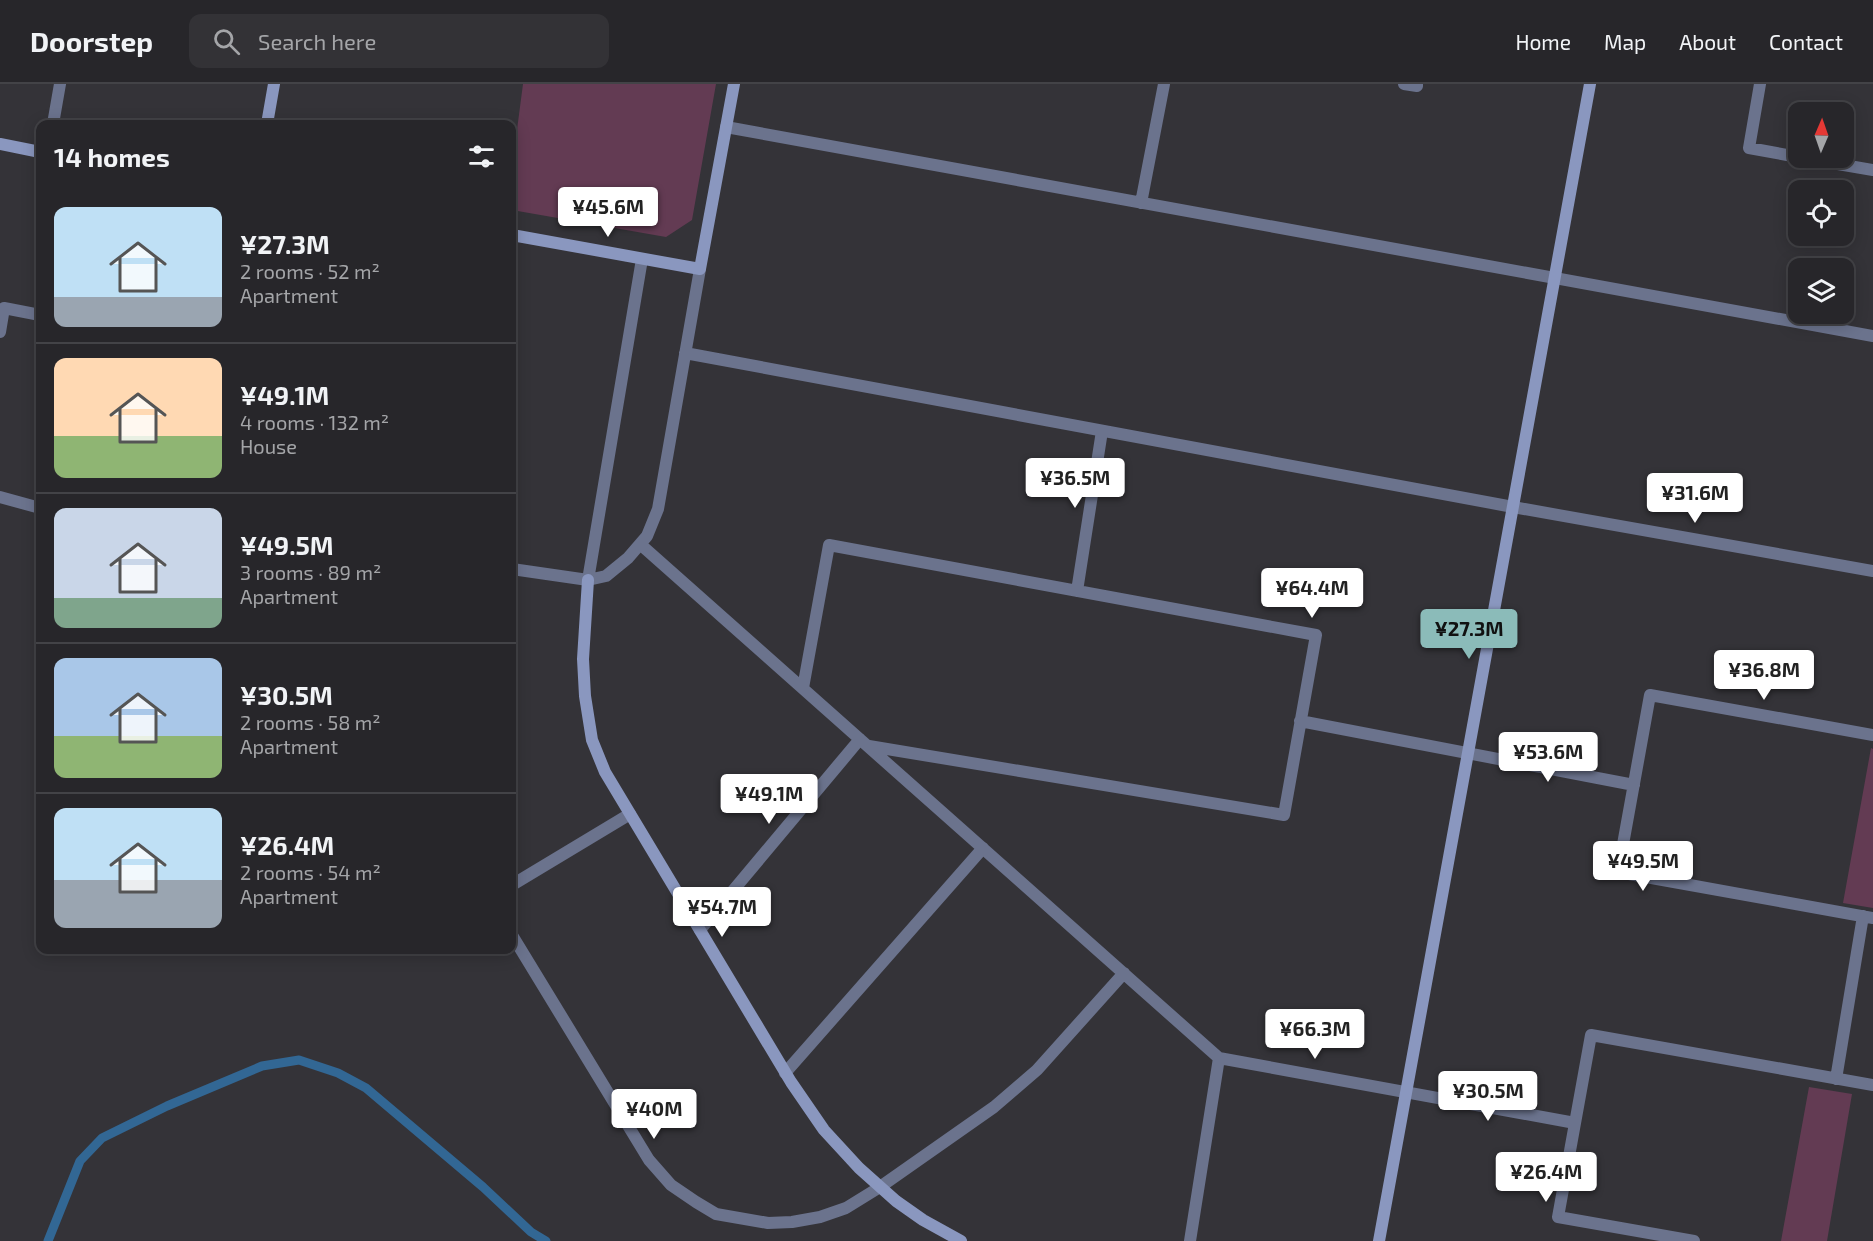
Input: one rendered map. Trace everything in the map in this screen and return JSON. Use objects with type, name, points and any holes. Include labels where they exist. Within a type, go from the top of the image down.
[{"type":"street","points":[[54,120],[60,84]]},
{"type":"street","points":[[268,120],[274,84]]},
{"type":"street","points":[[516,570],[588,580],[606,576],[628,558],[647,536],[658,509],[734,84]]},
{"type":"street","points":[[1141,203],[1164,84]]},
{"type":"street","points":[[1404,84],[1417,86],[1418,84]]},
{"type":"street","points":[[1379,1241],[1590,84]]},
{"type":"street","points":[[1760,84],[1749,148],[1788,155]]},
{"type":"street","points":[[726,127],[1873,336]]},
{"type":"street","points":[[0,144],[36,151]]},
{"type":"street","points":[[1854,167],[1873,170]]},
{"type":"street","points":[[516,237],[700,269]]},
{"type":"street","points":[[642,259],[588,580],[583,659],[585,696],[592,740],[605,772],[785,1072],[824,1130],[859,1168],[896,1201],[923,1220],[961,1241]]},
{"type":"street","points":[[0,332],[4,308],[36,314]]},
{"type":"street","points":[[685,354],[1873,571]]},
{"type":"street","points":[[1077,591],[1102,431]]},
{"type":"street","points":[[0,497],[36,507]]},
{"type":"street","points":[[640,544],[1219,1058],[1575,1123]]},
{"type":"street","points":[[803,688],[829,545],[1316,635],[1284,815],[864,743]]},
{"type":"street","points":[[1836,1078],[1868,917],[1618,872],[1650,695],[1873,735]]},
{"type":"street","points":[[1300,721],[1634,785]]},
{"type":"street","points":[[700,930],[864,743]]},
{"type":"street","points":[[516,883],[630,814]]},
{"type":"street","points":[[785,1072],[983,848]]},
{"type":"street","points":[[516,941],[649,1160],[671,1185],[716,1214],[768,1223],[820,1217],[846,1208],[880,1187],[994,1107],[1037,1070],[1124,973]]},
{"type":"street","points":[[1694,1241],[1558,1217],[1591,1035],[1873,1085]]},
{"type":"street","points":[[1190,1241],[1219,1058]]},
{"type":"shaded area","points":[[523,84],[716,84],[692,220],[666,237],[516,211],[516,137]]},
{"type":"shaded area","points":[[1871,748],[1873,749],[1873,908],[1843,903]]},
{"type":"shaded area","points":[[1809,1087],[1852,1094],[1827,1241],[1781,1241]]},
{"type":"waterway","points":[[48,1241],[80,1161],[102,1138],[167,1106],[262,1066],[299,1060],[338,1073],[366,1088],[483,1187],[531,1232],[546,1241]]}]
